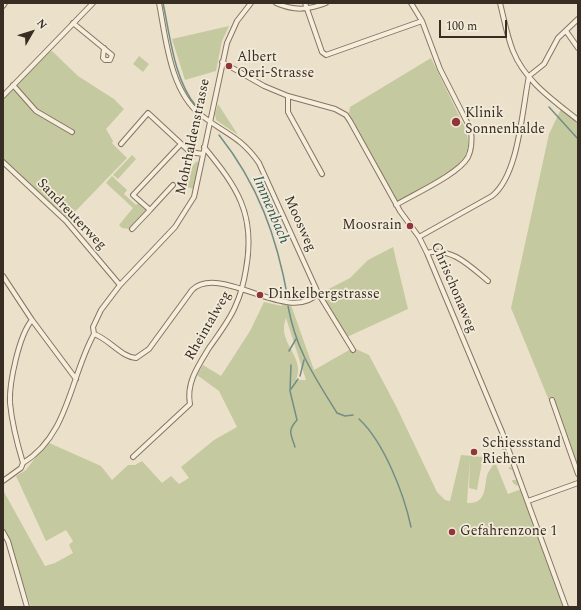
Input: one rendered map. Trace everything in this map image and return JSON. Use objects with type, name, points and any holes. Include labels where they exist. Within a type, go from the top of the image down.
[{"type":"street","points":[[3,96],[93,3]]},
{"type":"street","name":"Moosweg","points":[[159,3],[174,73],[180,91],[192,107],[209,121],[235,136],[249,149],[259,163],[318,293],[353,350]]},
{"type":"street","name":"Mohrhaldenstrasse","points":[[3,481],[21,468],[23,463],[47,442],[67,404],[94,334],[93,327],[101,310],[120,285],[175,227],[194,197],[209,121],[229,35],[251,3]]},
{"type":"street","points":[[276,3],[292,8],[307,9],[326,3]]},
{"type":"street","points":[[305,3],[322,52],[326,55],[422,21]]},
{"type":"street","points":[[396,205],[456,170],[468,157],[471,149],[471,130],[440,69],[422,21],[411,3]]},
{"type":"street","points":[[500,3],[510,44],[518,60],[529,76],[547,96],[578,120]]},
{"type":"street","points":[[419,236],[492,196],[501,188],[508,172],[520,133],[529,76],[544,64],[558,38],[578,19]]},
{"type":"street","points":[[73,23],[104,48]]},
{"type":"street","points":[[566,31],[578,48]]},
{"type":"street","name":"Chrischonaweg","points":[[222,62],[264,86],[288,96],[335,109],[346,115],[396,205],[419,236],[427,253],[492,408],[528,501],[566,607]]},
{"type":"street","points":[[13,85],[36,111],[72,132]]},
{"type":"street","points":[[288,96],[288,112],[322,174]]},
{"type":"street","points":[[121,144],[148,113],[190,152],[203,154]]},
{"type":"street","points":[[150,210],[133,195],[181,144]]},
{"type":"street","name":"Rheintalweg","points":[[133,457],[190,404],[188,395],[194,374],[235,308],[242,289],[250,239],[247,223],[235,188],[204,147]]},
{"type":"street","name":"Sandreuterweg","points":[[3,162],[66,221],[120,285]]},
{"type":"street","points":[[132,229],[173,185]]},
{"type":"street","points":[[427,253],[433,251],[450,253],[488,281]]},
{"type":"street","points":[[3,276],[32,320],[76,379]]},
{"type":"street","points":[[94,334],[106,340],[130,358],[136,358],[148,349],[192,290],[200,283],[211,282],[242,289],[284,302],[310,300],[318,293]]},
{"type":"street","points":[[23,463],[15,436],[10,401],[16,355],[25,332],[32,320]]},
{"type":"street","points":[[552,400],[578,474]]},
{"type":"street","points":[[528,501],[578,483]]},
{"type":"street","points":[[3,532],[8,542],[27,607]]},
{"type":"green space","points":[[229,26],[222,41],[216,71],[185,80],[172,39]]},
{"type":"green space","points":[[52,51],[78,76],[114,99],[124,109],[106,129],[113,141],[112,143],[127,158],[66,221],[3,162],[3,96],[43,55]]},
{"type":"green space","points":[[139,56],[149,64],[143,72],[133,64]]},
{"type":"green space","points":[[431,58],[466,130],[468,140],[467,151],[463,159],[447,173],[397,202],[349,113],[350,107]]},
{"type":"green space","points":[[218,104],[238,135],[216,120],[215,114]]},
{"type":"green space","points":[[561,109],[578,124],[578,471],[511,308],[549,134]]},
{"type":"green space","points":[[132,155],[136,159],[118,179],[113,175]]},
{"type":"green space","points":[[197,161],[199,164],[193,189],[188,187],[180,179]]},
{"type":"green space","points":[[112,176],[127,190],[124,194],[136,205],[138,203],[147,211],[130,229],[122,228],[119,225],[133,208],[106,183]]},
{"type":"green space","points":[[393,247],[408,309],[347,337],[321,293],[350,278],[368,260]]},
{"type":"green space","points":[[264,302],[282,306],[291,305],[314,370],[351,349],[356,349],[369,355],[397,408],[437,492],[445,500],[450,501],[461,455],[483,457],[477,490],[469,488],[470,458],[467,503],[479,500],[482,497],[488,473],[495,462],[508,494],[524,488],[565,607],[31,607],[3,527],[3,490],[45,566],[55,563],[73,553],[69,545],[73,541],[66,530],[46,541],[16,476],[26,470],[47,442],[101,466],[112,480],[128,465],[135,465],[142,461],[162,483],[171,476],[179,484],[189,478],[181,467],[214,440],[237,427],[219,391],[197,375],[203,365],[221,376],[250,331]],"holes":[[[286,318],[306,380],[296,380],[298,366],[285,334],[284,326]]]},
{"type":"green space","points":[[500,438],[518,484],[517,486],[513,483],[512,480],[516,480],[512,470],[509,469],[509,467],[511,467],[507,457],[504,456],[506,454],[504,450],[502,450],[502,445],[498,442]]},
{"type":"waterway","name":"Immenbach","points":[[163,3],[178,70],[183,83],[196,106]]},
{"type":"waterway","points":[[549,107],[578,139]]},
{"type":"waterway","name":"Immenbach","points":[[219,135],[245,173],[264,212],[278,254],[288,299]]},
{"type":"waterway","name":"Immenbach","points":[[288,306],[291,322],[301,349],[321,387],[337,413],[345,416],[353,415]]},
{"type":"waterway","points":[[289,351],[296,339]]},
{"type":"waterway","points":[[300,376],[304,360]]},
{"type":"waterway","points":[[291,365],[290,391],[297,420],[292,427],[291,436],[295,447]]},
{"type":"waterway","points":[[291,389],[298,379]]},
{"type":"waterway","name":"Immenbach","points":[[359,419],[377,441],[392,469],[411,527]]},
{"type":"place","name":"Albert Oeri-Strasse","points":[[229,66]]},
{"type":"place","name":"Klinik Sonnenhalde","points":[[456,122]]},
{"type":"place","name":"Moosrain","points":[[410,226]]},
{"type":"place","name":"Dinkelbergstrasse","points":[[260,295]]},
{"type":"place","name":"Schiessstand Riehen","points":[[474,452]]},
{"type":"place","name":"Gefahrenzone 1","points":[[452,532]]}]
